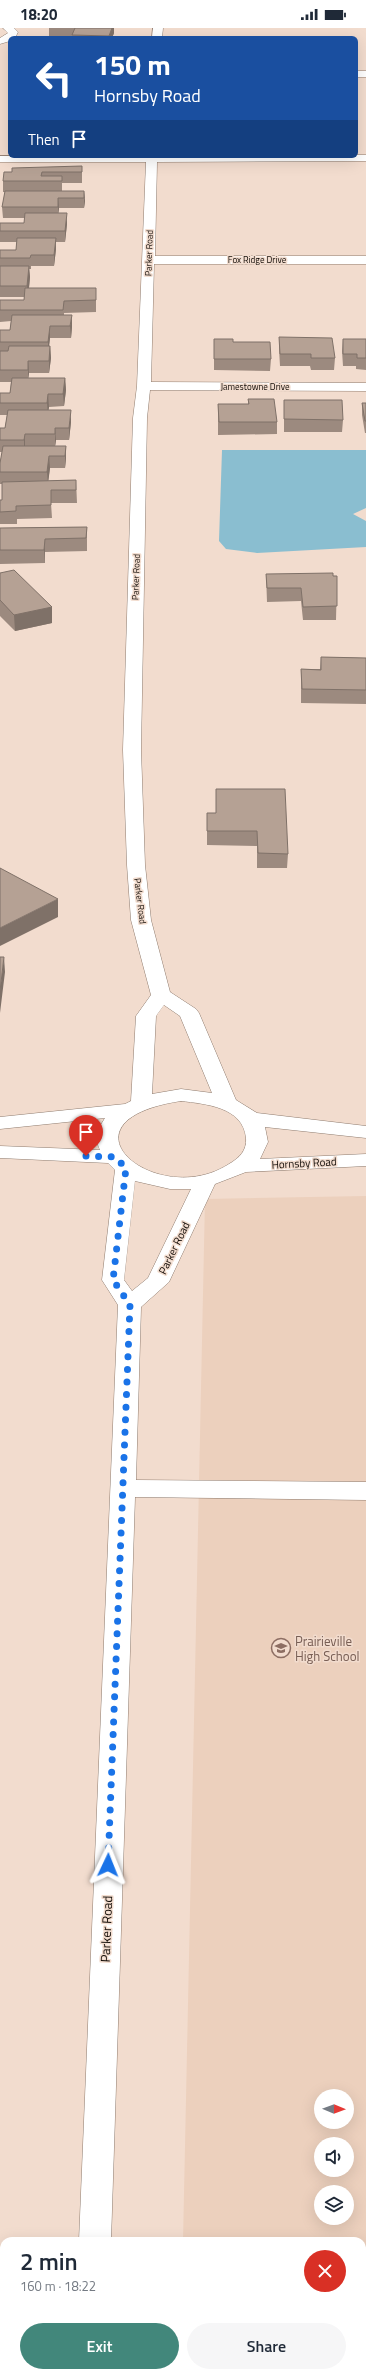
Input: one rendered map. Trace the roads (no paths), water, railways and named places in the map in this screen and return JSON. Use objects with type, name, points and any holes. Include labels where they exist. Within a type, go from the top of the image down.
[{"type":"street","points":[[8,28],[13,32],[11,36]]},
{"type":"street","points":[[0,159],[76,158]]},
{"type":"street","name":"Parker Road","points":[[152,158],[144,386],[140,418],[132,758],[136,865],[141,920],[161,995]]},
{"type":"street","name":"Fox Ridge Drive","points":[[149,260],[366,260]]},
{"type":"street","name":"Jamestowne Drive","points":[[144,386],[366,387]]},
{"type":"street","points":[[130,1305],[113,1280],[120,1163],[108,1145],[108,1133],[114,1121],[133,1106],[146,1016],[161,995],[189,1013],[227,1103]]},
{"type":"street","points":[[0,1123],[133,1106],[160,1097],[181,1095],[214,1098],[227,1103],[250,1119],[366,1132]]},
{"type":"street","points":[[0,1152],[120,1163],[143,1176],[163,1181],[184,1183],[206,1181],[225,1175],[241,1166],[252,1156],[258,1143],[256,1131],[250,1119]]},
{"type":"street","name":"Hornsby Road","points":[[241,1166],[366,1160]]},
{"type":"street","name":"Parker Road","points":[[94,2237],[130,1305],[158,1282],[206,1181]]},
{"type":"street","points":[[122,1488],[366,1491]]},
{"type":"water","points":[[222,450],[366,450],[366,508],[353,514],[366,521],[366,547],[257,553],[226,549],[219,541]]},
{"type":"place","name":"Prairieville High School","points":[[281,1648]]}]
